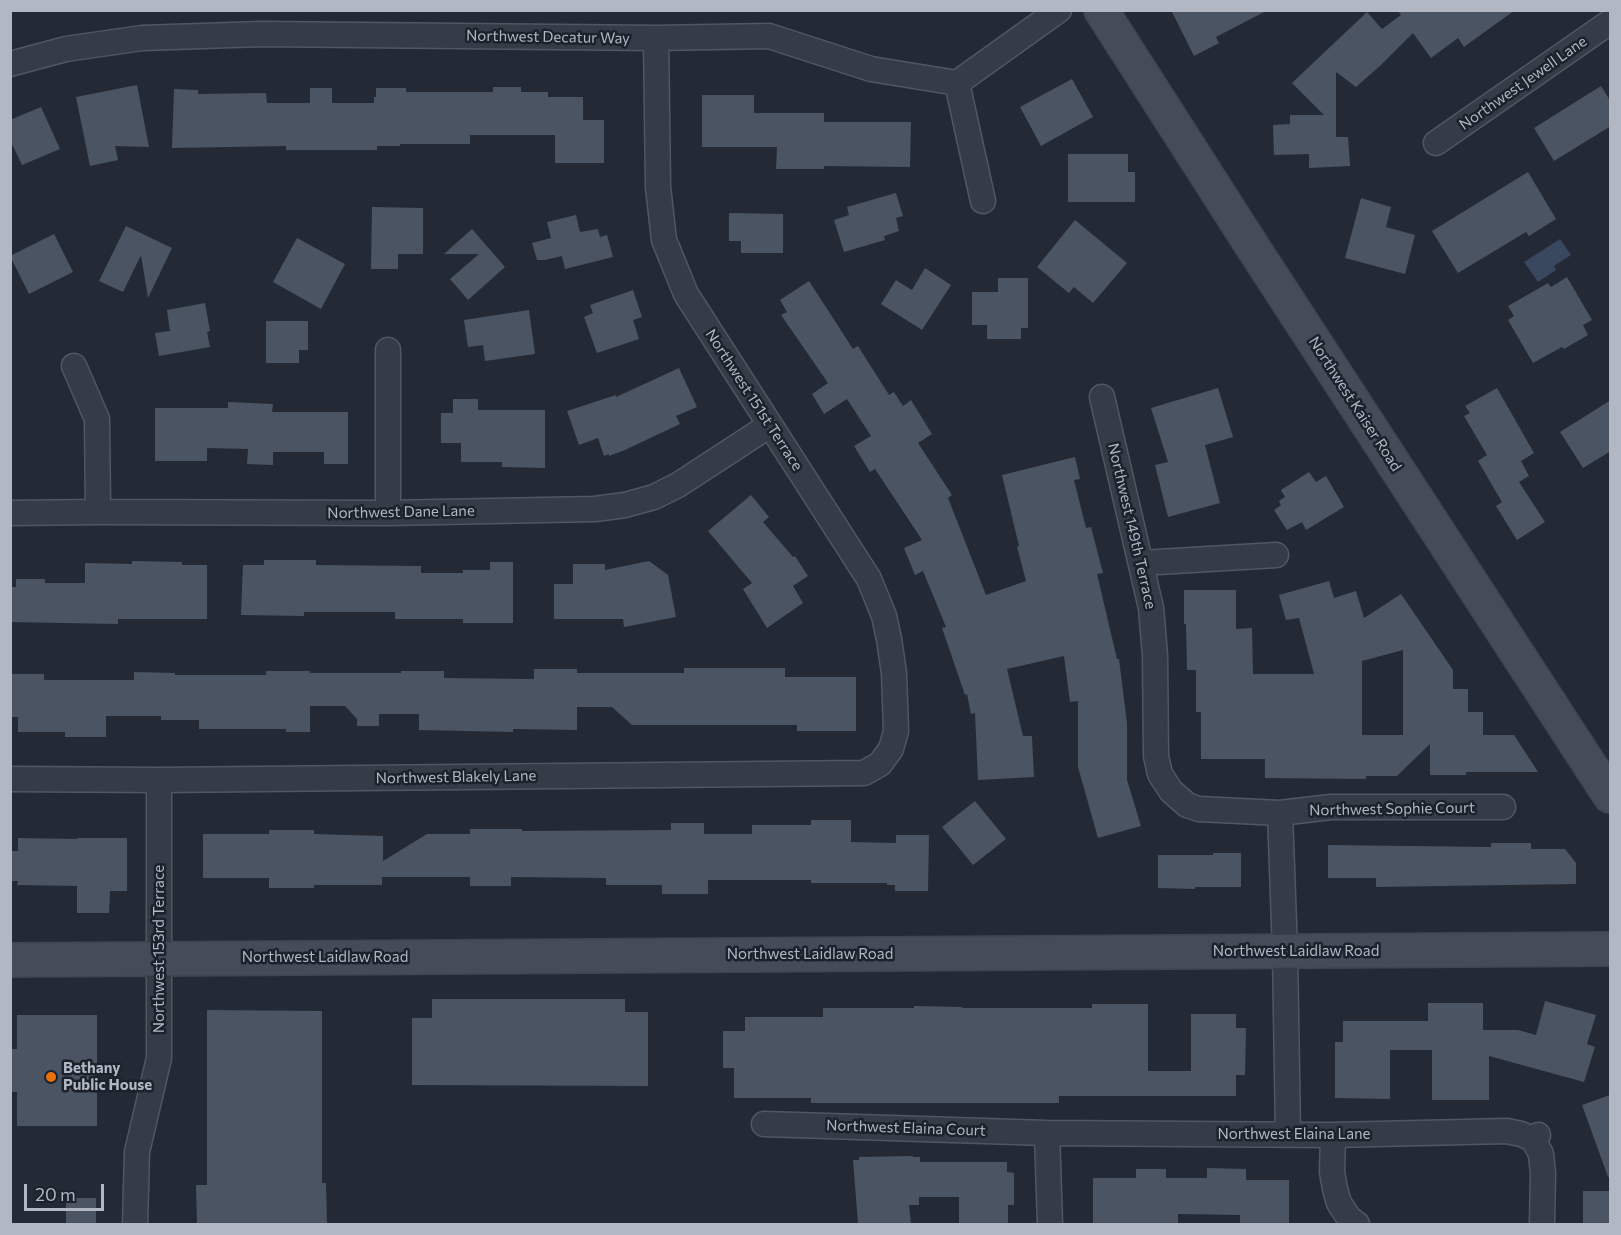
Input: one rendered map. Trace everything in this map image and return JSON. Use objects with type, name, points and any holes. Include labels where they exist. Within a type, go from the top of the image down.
[{"type":"main road","name":"Northwest Kaiser Road","points":[[1101,10],[1258,256],[1611,796]]},
{"type":"main road","name":"Northwest Laidlaw Road","points":[[10,960],[1611,949]]},
{"type":"street","points":[[983,201],[957,83],[1059,10]]},
{"type":"street","name":"Northwest Jewell Lane","points":[[1436,143],[1611,22]]},
{"type":"street","name":"Northwest Decatur Way","points":[[10,64],[66,49],[142,38],[262,34],[656,38],[769,36],[871,69],[957,83]]},
{"type":"street","name":"Northwest 151st Terrace","points":[[656,38],[658,187],[664,240],[686,294],[869,579],[884,616],[890,639],[894,673],[896,732],[891,749]]},
{"type":"street","points":[[388,350],[388,513]]},
{"type":"street","points":[[74,366],[97,418],[98,512]]},
{"type":"street","name":"Northwest 149th Terrace","points":[[1102,397],[1151,608],[1155,655],[1156,756],[1160,774],[1171,791],[1187,805],[1199,809],[1280,813]]},
{"type":"street","name":"Northwest Dane Lane","points":[[10,513],[388,513],[594,509],[625,505],[654,497],[678,485],[770,425]]},
{"type":"street","points":[[1141,563],[1276,555]]},
{"type":"street","name":"Northwest Blakely Lane","points":[[10,779],[159,780],[864,773],[880,764],[891,749]]},
{"type":"street","name":"Northwest 153rd Terrace","points":[[135,1224],[137,1152],[159,1058],[159,780]]},
{"type":"street","name":"Northwest Sophie Court","points":[[1280,813],[1331,807],[1503,807]]},
{"type":"street","points":[[1280,813],[1288,1134]]},
{"type":"street","name":"Northwest Elaina Court","points":[[764,1124],[1047,1133]]},
{"type":"street","name":"Northwest Elaina Lane","points":[[1047,1133],[1333,1135],[1507,1131],[1536,1137],[1543,1173],[1542,1224]]},
{"type":"street","points":[[1047,1133],[1050,1224]]},
{"type":"street","points":[[1333,1135],[1332,1172],[1335,1189],[1339,1203],[1349,1218],[1357,1224]]},
{"type":"water","points":[[1560,239],[1571,255],[1554,266],[1556,270],[1538,282],[1524,262]]},
{"type":"building","points":[[1171,10],[1268,10],[1216,37],[1219,43],[1194,56]]},
{"type":"building","points":[[1397,10],[1515,10],[1464,47],[1458,38],[1431,58],[1413,33],[1356,87],[1336,72],[1336,137],[1348,137],[1350,166],[1309,168],[1309,154],[1274,155],[1273,125],[1290,124],[1290,115],[1324,115],[1292,83],[1367,12],[1382,29],[1401,15]]},
{"type":"building","points":[[1072,79],[1093,117],[1041,146],[1020,107]]},
{"type":"building","points":[[137,85],[149,147],[115,146],[118,160],[90,166],[76,97]]},
{"type":"building","points":[[1601,86],[1611,102],[1611,126],[1554,161],[1534,128]]},
{"type":"building","points":[[493,87],[521,87],[521,92],[548,92],[548,97],[583,97],[583,120],[604,120],[604,163],[555,163],[555,135],[470,135],[470,144],[400,144],[400,146],[377,146],[377,150],[286,150],[286,146],[172,148],[174,89],[198,90],[198,94],[266,93],[267,103],[310,103],[310,88],[332,88],[332,103],[374,103],[376,88],[406,88],[406,92],[493,92]]},
{"type":"building","points":[[702,95],[754,95],[754,113],[824,113],[824,122],[911,122],[910,167],[824,166],[824,169],[776,169],[777,147],[702,147]]},
{"type":"building","points":[[41,107],[60,149],[22,165],[10,140],[10,120]]},
{"type":"building","points":[[1068,154],[1128,154],[1128,172],[1135,172],[1135,202],[1068,202]]},
{"type":"building","points":[[1528,172],[1556,219],[1529,236],[1526,232],[1458,273],[1432,231]]},
{"type":"building","points":[[896,193],[903,216],[896,218],[899,231],[884,236],[885,240],[844,252],[834,220],[849,215],[847,207]]},
{"type":"building","points":[[1361,198],[1391,207],[1386,227],[1415,235],[1405,274],[1345,258]]},
{"type":"building","points":[[372,207],[423,208],[423,254],[398,254],[398,269],[371,269]]},
{"type":"building","points":[[729,213],[783,214],[783,253],[741,253],[741,241],[729,241]]},
{"type":"building","points":[[576,215],[580,232],[598,229],[600,237],[607,235],[613,257],[565,269],[562,256],[537,260],[532,243],[551,238],[547,222]]},
{"type":"building","points":[[1075,220],[1127,263],[1093,303],[1074,287],[1069,293],[1037,267]]},
{"type":"building","points":[[126,226],[172,248],[148,298],[141,255],[123,292],[99,281]]},
{"type":"building","points":[[472,229],[505,267],[468,300],[450,279],[479,254],[444,254]]},
{"type":"building","points":[[54,234],[73,272],[29,294],[10,256]]},
{"type":"building","points":[[297,238],[345,264],[321,309],[273,282]]},
{"type":"building","points":[[925,268],[951,285],[922,330],[881,304],[896,280],[912,290]]},
{"type":"building","points":[[1567,277],[1592,320],[1583,325],[1588,335],[1533,363],[1508,320],[1514,316],[1508,306],[1548,283],[1551,287]]},
{"type":"building","points":[[998,278],[1028,278],[1028,328],[1021,328],[1021,339],[987,339],[987,325],[972,325],[972,292],[998,292]]},
{"type":"building","points":[[809,281],[853,349],[858,346],[889,395],[894,392],[903,406],[911,400],[932,434],[918,443],[952,495],[948,498],[986,595],[1026,581],[1002,475],[1075,457],[1080,479],[1074,480],[1086,528],[1091,527],[1103,573],[1097,574],[1117,659],[1119,659],[1127,723],[1127,780],[1141,826],[1098,838],[1078,767],[1078,701],[1070,702],[1064,656],[1007,669],[1023,736],[1032,736],[1034,777],[978,780],[975,713],[971,714],[967,694],[965,695],[942,628],[946,627],[923,571],[915,575],[904,548],[922,540],[875,469],[870,472],[854,446],[871,436],[847,399],[824,414],[812,394],[828,383],[781,315],[787,312],[780,300]]},
{"type":"building","points":[[633,290],[642,317],[633,320],[639,339],[597,353],[584,317],[593,313],[590,305]]},
{"type":"building","points":[[205,303],[210,331],[207,332],[210,347],[159,356],[155,333],[170,331],[167,310]]},
{"type":"building","points":[[529,310],[535,354],[485,361],[483,345],[468,347],[464,320]]},
{"type":"building","points":[[266,321],[308,321],[308,350],[299,350],[299,363],[266,363]]},
{"type":"building","points":[[679,368],[697,407],[676,416],[680,424],[609,456],[609,454],[604,456],[598,438],[579,445],[567,411],[616,395],[616,397]]},
{"type":"building","points":[[1218,388],[1233,437],[1205,445],[1220,503],[1168,517],[1155,465],[1168,462],[1151,408]]},
{"type":"building","points":[[1497,388],[1534,453],[1521,461],[1529,476],[1519,482],[1545,522],[1517,540],[1496,506],[1502,502],[1478,461],[1487,455],[1464,416],[1470,413],[1465,406]]},
{"type":"building","points":[[453,399],[478,399],[478,410],[545,410],[545,468],[502,467],[502,462],[461,462],[461,443],[441,443],[441,413],[453,413]]},
{"type":"building","points":[[1611,400],[1611,451],[1583,468],[1560,432]]},
{"type":"building","points":[[228,402],[273,404],[272,412],[348,412],[348,464],[324,464],[324,452],[273,452],[273,465],[247,464],[248,449],[207,448],[207,461],[155,461],[155,408],[228,408]]},
{"type":"building","points":[[1309,472],[1316,482],[1326,476],[1344,507],[1306,530],[1302,522],[1287,530],[1274,510],[1281,505],[1279,501],[1285,497],[1281,490]]},
{"type":"building","points":[[751,495],[769,517],[763,522],[793,557],[795,556],[808,576],[793,586],[803,603],[767,628],[743,589],[752,583],[708,531]]},
{"type":"building","points":[[264,560],[316,560],[316,565],[421,566],[421,573],[463,573],[463,570],[490,570],[490,562],[513,562],[513,623],[463,623],[463,619],[395,619],[395,612],[304,612],[304,616],[241,615],[243,565],[264,565]]},
{"type":"building","points":[[132,561],[207,565],[207,619],[118,619],[118,624],[10,622],[10,587],[16,587],[16,579],[45,579],[45,583],[85,583],[85,563],[132,564]]},
{"type":"building","points":[[649,561],[668,575],[676,617],[624,627],[623,619],[554,619],[554,584],[573,584],[573,564],[605,564],[605,570]]},
{"type":"building","points":[[1329,581],[1334,598],[1356,591],[1364,618],[1401,594],[1453,670],[1453,689],[1468,689],[1468,712],[1483,712],[1483,735],[1514,735],[1538,772],[1466,772],[1466,775],[1430,775],[1430,744],[1397,776],[1366,776],[1366,779],[1265,778],[1265,759],[1201,759],[1201,712],[1196,712],[1196,670],[1187,670],[1184,590],[1236,590],[1236,629],[1252,628],[1253,674],[1314,674],[1299,618],[1286,620],[1279,595]],"holes":[[[1403,650],[1403,735],[1362,735],[1362,661]]]},
{"type":"building","points":[[684,668],[785,668],[785,677],[856,677],[856,731],[797,731],[797,725],[632,725],[612,707],[577,707],[577,730],[513,729],[513,732],[419,730],[419,714],[379,714],[379,726],[357,726],[357,719],[345,706],[310,706],[310,732],[286,732],[286,729],[199,729],[199,720],[161,720],[161,716],[106,716],[106,737],[65,737],[65,732],[18,732],[18,717],[10,717],[10,674],[44,674],[44,680],[134,680],[134,672],[175,673],[175,675],[266,675],[266,671],[401,673],[401,671],[444,671],[444,678],[534,679],[534,669],[577,669],[577,673],[684,673]]},
{"type":"building","points":[[975,801],[1006,839],[973,865],[942,827]]},
{"type":"building","points":[[811,820],[851,820],[851,842],[896,843],[896,835],[929,835],[928,891],[895,891],[895,885],[887,885],[887,883],[811,883],[811,880],[708,880],[708,894],[662,894],[662,885],[606,885],[606,878],[511,877],[511,886],[470,886],[470,877],[382,877],[382,885],[314,885],[314,888],[269,888],[269,878],[203,878],[203,834],[269,834],[269,830],[314,830],[314,834],[383,836],[383,861],[427,834],[470,834],[470,829],[671,830],[671,823],[704,823],[704,834],[752,834],[752,825],[811,825]]},
{"type":"building","points":[[18,838],[127,838],[127,891],[110,891],[109,913],[77,913],[77,886],[17,885],[18,881],[10,881],[10,851],[18,851]]},
{"type":"building","points":[[1491,843],[1531,843],[1531,849],[1565,849],[1576,863],[1576,884],[1376,887],[1376,878],[1328,878],[1328,845],[1491,847]]},
{"type":"building","points":[[1213,853],[1241,853],[1241,887],[1158,888],[1158,855],[1213,855]]},
{"type":"building","points":[[432,999],[625,999],[625,1012],[648,1012],[648,1086],[412,1085],[412,1018],[432,1018]]},
{"type":"building","points":[[1545,1001],[1596,1015],[1587,1044],[1595,1047],[1584,1082],[1489,1056],[1489,1100],[1432,1100],[1432,1050],[1390,1050],[1390,1099],[1335,1098],[1335,1042],[1343,1042],[1343,1021],[1428,1021],[1428,1003],[1483,1003],[1483,1030],[1518,1030],[1536,1035]]},
{"type":"building","points":[[1092,1004],[1148,1004],[1148,1071],[1191,1071],[1191,1014],[1236,1014],[1236,1028],[1246,1028],[1245,1075],[1236,1075],[1236,1096],[1059,1096],[1059,1103],[811,1103],[811,1098],[734,1098],[734,1068],[723,1068],[723,1031],[745,1031],[745,1017],[823,1017],[823,1008],[914,1008],[914,1006],[1092,1008]]},
{"type":"building","points":[[207,1010],[322,1011],[322,1183],[326,1183],[327,1224],[197,1224],[196,1185],[207,1185]]},
{"type":"building","name":"Bethany Public House","points":[[17,1015],[97,1015],[97,1126],[17,1126],[17,1092],[10,1092],[10,1049],[17,1049]]},
{"type":"building","points":[[1610,1095],[1610,1176],[1608,1177],[1582,1105]]},
{"type":"building","points":[[859,1157],[920,1157],[920,1162],[1007,1162],[1007,1172],[1014,1173],[1014,1205],[1008,1205],[1008,1224],[959,1224],[959,1197],[919,1197],[919,1205],[909,1205],[911,1224],[858,1224],[853,1160],[859,1160]]},
{"type":"building","points":[[1207,1168],[1246,1169],[1246,1180],[1289,1180],[1289,1224],[1240,1224],[1240,1215],[1178,1214],[1178,1224],[1093,1224],[1093,1178],[1136,1178],[1136,1169],[1166,1169],[1166,1178],[1207,1178]]},
{"type":"building","points":[[1583,1191],[1611,1191],[1611,1224],[1583,1224]]},
{"type":"building","points":[[66,1198],[96,1198],[96,1224],[66,1224]]},
{"type":"place","name":"Bethany Public House","points":[[51,1077]]}]
